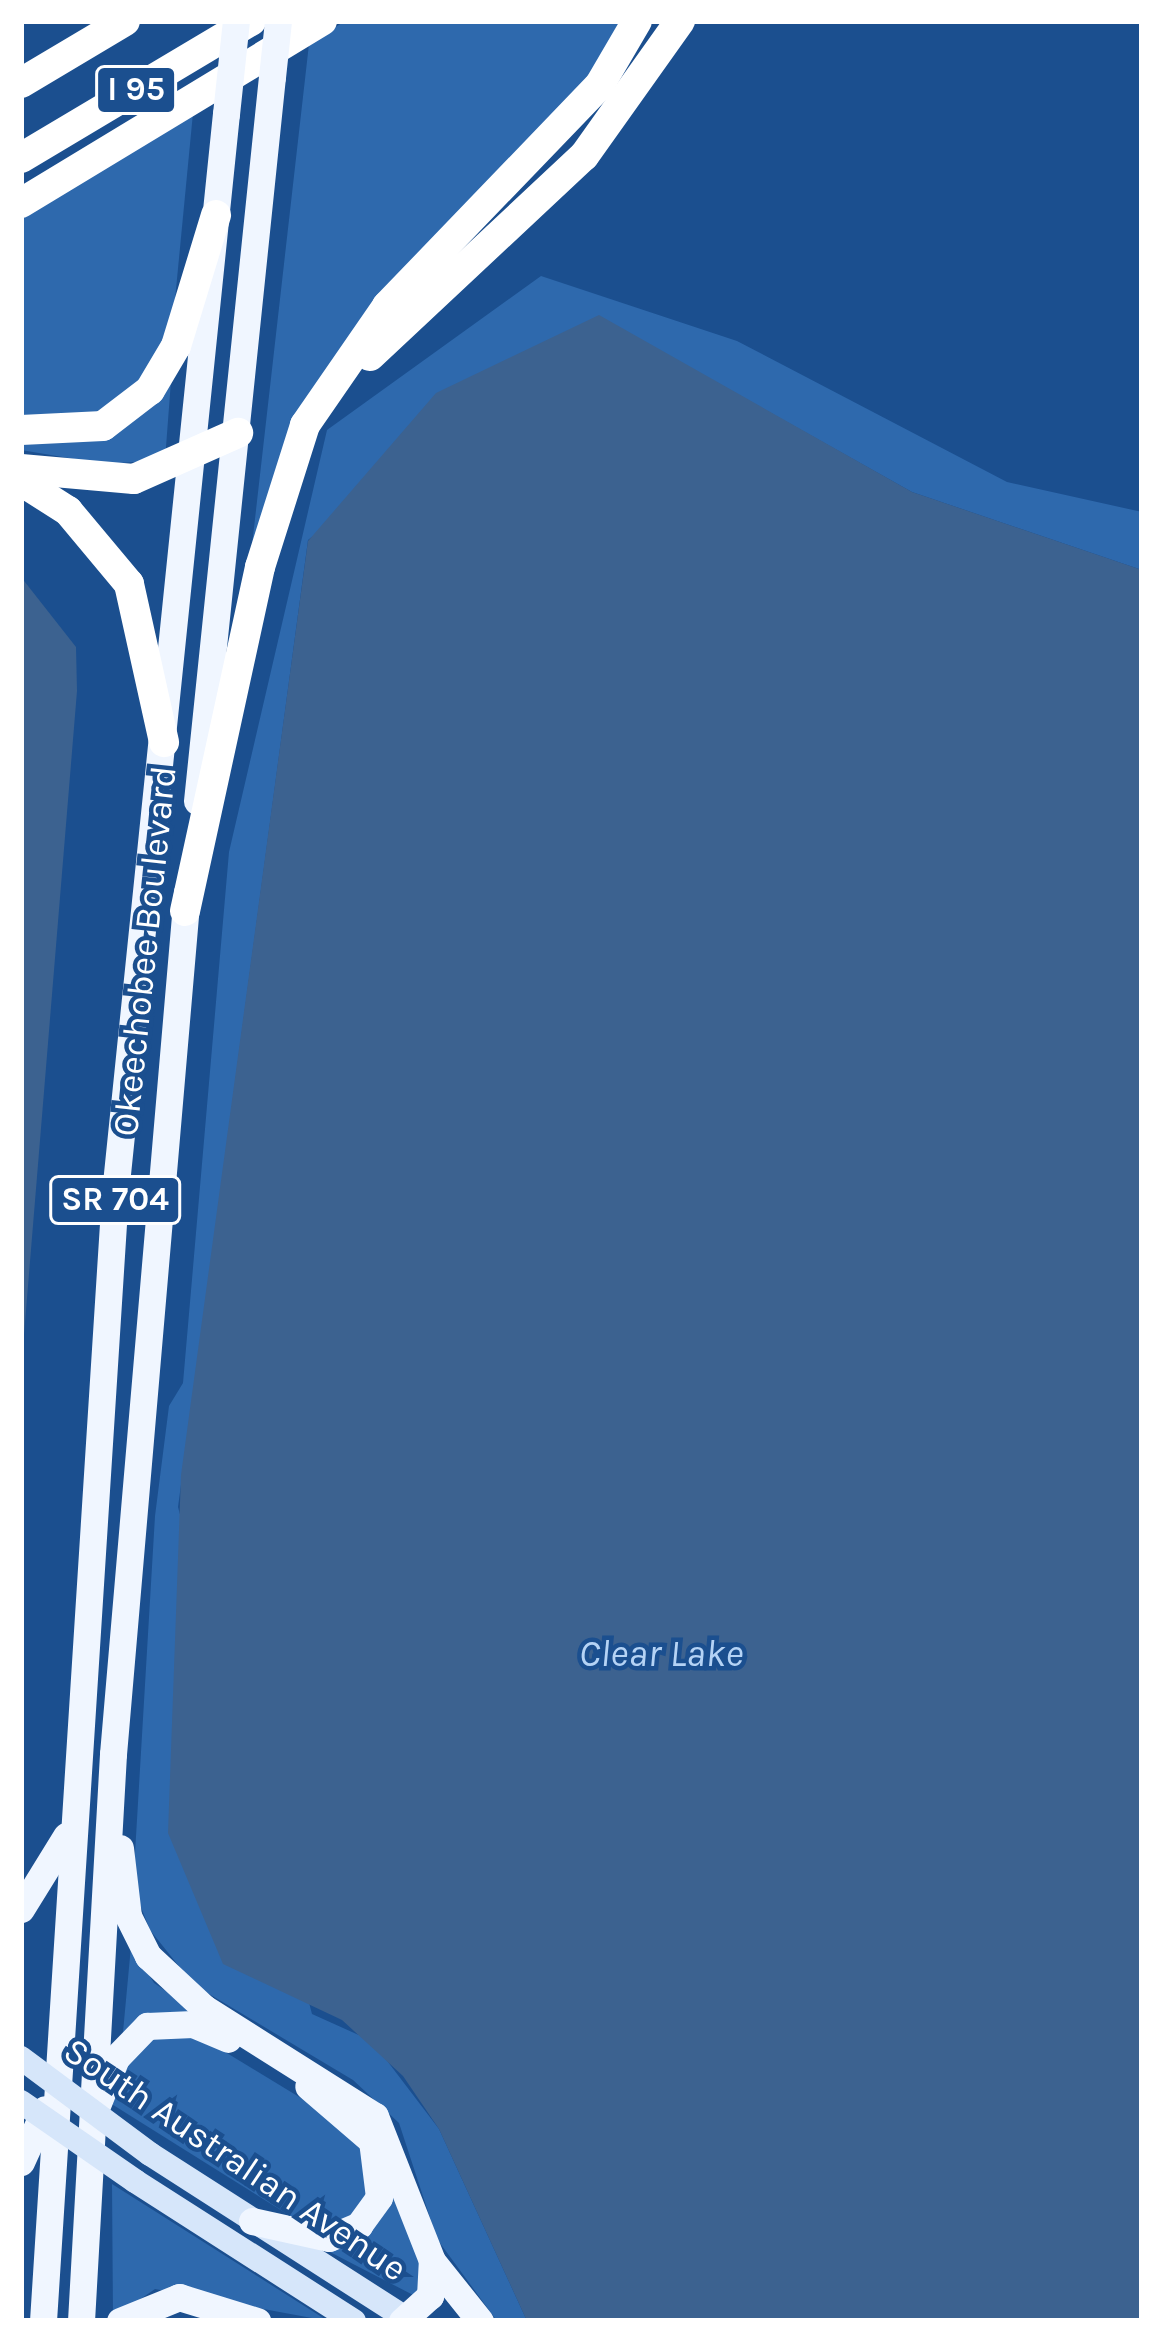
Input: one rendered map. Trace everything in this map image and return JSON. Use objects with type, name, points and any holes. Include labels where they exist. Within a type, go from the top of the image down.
[{"type":"highway","name":"I 95","points":[[21,83],[125,21]]},
{"type":"highway","name":"I 95","points":[[21,158],[251,21]]},
{"type":"highway","points":[[21,202],[322,21]]},
{"type":"highway","points":[[185,911],[283,486],[339,366],[569,122],[637,21]]},
{"type":"highway","points":[[283,486],[377,347],[584,156],[680,21]]},
{"type":"highway","points":[[21,430],[103,426],[149,390],[176,346],[216,215]]},
{"type":"highway","points":[[21,469],[134,479],[194,460],[238,434]]},
{"type":"highway","points":[[21,481],[68,511],[129,584],[164,742]]},
{"type":"main road","name":"Okeechobee Boulevard","points":[[40,2321],[69,1832],[116,1193],[236,21]]},
{"type":"main road","name":"Okeechobee Boulevard","points":[[81,2321],[85,2140],[113,1754],[185,911],[278,21]]},
{"type":"main road","points":[[113,1754],[122,1884],[148,1956],[204,2008],[374,2116],[432,2261],[480,2321]]},
{"type":"main road","points":[[21,1909],[69,1832]]},
{"type":"main road","points":[[85,2140],[116,2058],[147,2026],[193,2024],[238,2043],[332,2103],[380,2158],[379,2197],[345,2233],[322,2240],[252,2221]]},
{"type":"main road","name":"South Australian Avenue","points":[[21,2058],[150,2153],[406,2320]]},
{"type":"main road","points":[[21,2162],[53,2089]]},
{"type":"main road","name":"South Australian Avenue","points":[[21,2102],[355,2321]]},
{"type":"main road","points":[[406,2320],[430,2296],[432,2261]]},
{"type":"main road","points":[[21,2277],[40,2321]]},
{"type":"main road","points":[[121,2321],[179,2297],[257,2321]]},
{"type":"shaded area","points":[[345,21],[626,21],[607,59],[372,314],[251,554],[309,44]]},
{"type":"shaded area","points":[[193,113],[174,310],[158,360],[108,414],[21,423],[21,215]]},
{"type":"shaded area","points":[[541,276],[737,341],[1007,482],[1142,512],[1142,570],[912,492],[598,316],[308,540],[178,1507],[312,2014],[372,2041],[439,2129],[527,2321],[497,2321],[437,2239],[399,2123],[353,2080],[194,1985],[150,1930],[133,1887],[155,1516],[169,1406],[183,1383],[229,852],[327,430]]},
{"type":"shaded area","points":[[171,381],[165,460],[104,464],[21,450],[21,439],[81,442]]},
{"type":"shaded area","points":[[131,1946],[154,1983],[199,2013],[123,2032]]},
{"type":"shaded area","points":[[160,2030],[189,2030],[337,2120],[366,2150],[371,2188],[357,2214],[334,2227],[295,2219],[110,2103],[123,2062]]},
{"type":"shaded area","points":[[392,2181],[424,2263],[417,2297],[328,2251],[372,2232]]},
{"type":"shaded area","points":[[112,2184],[328,2321],[155,2289],[113,2318]]},
{"type":"water","name":"Clear Lake","points":[[599,315],[912,492],[1142,570],[1142,2321],[527,2321],[439,2129],[403,2076],[342,2020],[223,1964],[168,1833],[181,1475],[308,541],[436,393]]},
{"type":"water","points":[[21,577],[76,647],[77,691],[21,1371]]}]
